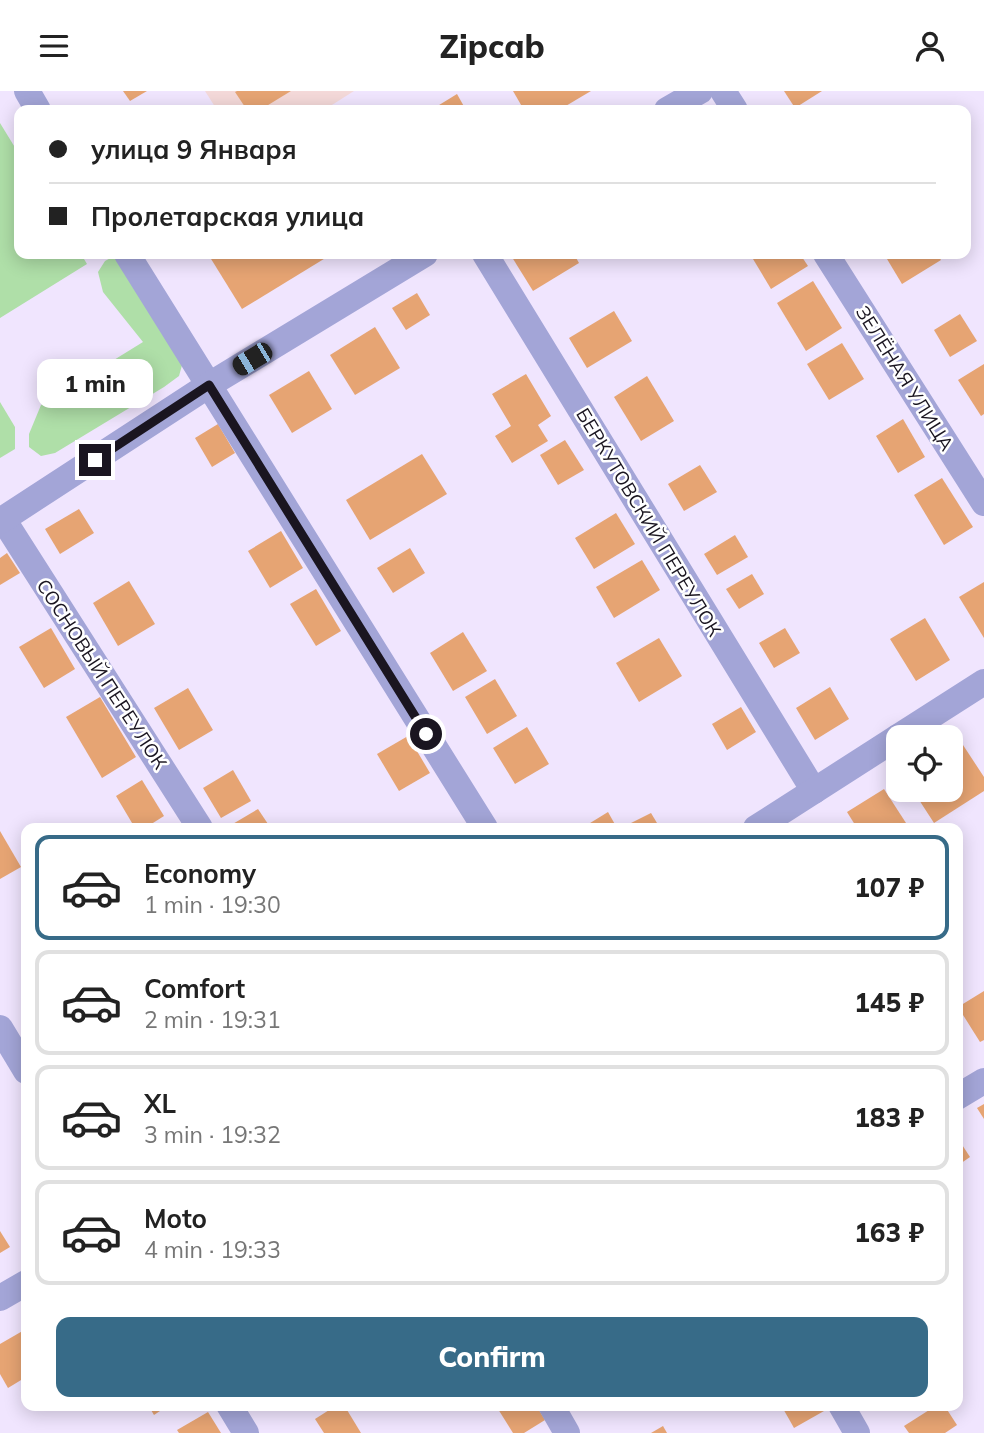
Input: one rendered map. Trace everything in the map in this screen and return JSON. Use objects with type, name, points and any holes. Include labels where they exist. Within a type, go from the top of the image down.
[{"type":"street","points":[[676,105],[700,91]]},
{"type":"street","points":[[130,259],[482,823]]},
{"type":"street","points":[[2,520],[209,385],[417,259]]},
{"type":"street","name":"БЕРКУТОВСКИЙ ПЕРЕУЛОК","points":[[488,259],[814,791]]},
{"type":"street","name":"ЗЕЛЁНАЯ УЛИЦА","points":[[829,259],[984,503]]},
{"type":"street","name":"СОСНОВЫЙ ПЕРЕУЛОК","points":[[2,520],[197,823]]},
{"type":"street","points":[[917,725],[984,682]]},
{"type":"street","points":[[764,823],[886,745]]},
{"type":"street","points":[[0,1028],[21,1063]]},
{"type":"street","points":[[963,1093],[984,1081]]},
{"type":"street","points":[[0,1298],[21,1286]]},
{"type":"street","points":[[233,1411],[246,1433]]},
{"type":"street","points":[[554,1411],[567,1433]]},
{"type":"street","points":[[844,1411],[857,1433]]},
{"type":"shaded area","points":[[205,91],[354,91],[332,105],[214,105]]},
{"type":"green space","points":[[0,123],[14,146],[14,259],[84,259],[87,264],[0,318]]},
{"type":"green space","points":[[121,259],[184,358],[179,376],[55,453],[41,456],[29,447],[29,434],[41,405],[143,342],[103,292],[98,272],[105,261]]},
{"type":"green space","points":[[0,402],[15,427],[15,449],[0,458]]},
{"type":"building","points":[[123,91],[147,91],[130,101]]},
{"type":"building","points":[[291,91],[268,105],[244,105],[235,92]]},
{"type":"building","points":[[513,91],[591,91],[567,105],[521,105]]},
{"type":"building","points":[[784,91],[822,91],[800,105],[793,105]]},
{"type":"building","points":[[457,94],[463,105],[439,105]]},
{"type":"building","points":[[211,259],[324,259],[242,309]]},
{"type":"building","points":[[513,259],[577,259],[579,263],[533,291]]},
{"type":"building","points":[[753,259],[803,259],[808,266],[771,289]]},
{"type":"building","points":[[887,259],[941,260],[902,284]]},
{"type":"building","points":[[813,281],[842,328],[806,351],[777,303]]},
{"type":"building","points":[[417,293],[430,315],[406,330],[392,308]]},
{"type":"building","points":[[614,311],[632,341],[587,368],[569,338]]},
{"type":"building","points":[[960,314],[977,341],[950,357],[934,330]]},
{"type":"building","points":[[375,327],[400,368],[355,395],[330,355]]},
{"type":"building","points":[[842,343],[864,379],[829,400],[807,364]]},
{"type":"building","points":[[984,364],[984,414],[981,416],[958,380]]},
{"type":"building","points":[[309,371],[332,409],[292,433],[269,395]]},
{"type":"building","points":[[526,374],[551,416],[538,425],[548,441],[512,463],[495,436],[511,426],[492,394]]},
{"type":"building","points":[[647,376],[674,421],[641,441],[614,397]]},
{"type":"building","points":[[903,419],[925,457],[898,473],[876,436]]},
{"type":"building","points":[[218,424],[235,453],[212,467],[195,438]]},
{"type":"building","points":[[565,440],[584,470],[558,485],[540,455]]},
{"type":"building","points":[[422,454],[447,494],[370,540],[346,500]]},
{"type":"building","points":[[700,465],[717,492],[684,511],[668,484]]},
{"type":"building","points":[[942,478],[973,527],[944,545],[914,495]]},
{"type":"building","points":[[79,509],[94,533],[60,554],[45,529]]},
{"type":"building","points":[[616,513],[635,544],[594,569],[575,538]]},
{"type":"building","points":[[281,531],[303,568],[270,588],[248,551]]},
{"type":"building","points":[[735,535],[748,557],[717,575],[704,554]]},
{"type":"building","points":[[410,548],[425,573],[393,593],[377,568]]},
{"type":"building","points":[[7,553],[20,573],[0,585],[0,558]]},
{"type":"building","points":[[642,560],[660,590],[614,618],[596,587]]},
{"type":"building","points":[[752,574],[764,594],[739,609],[726,589]]},
{"type":"building","points":[[129,581],[155,624],[118,646],[93,603]]},
{"type":"building","points":[[984,582],[984,638],[959,597]]},
{"type":"building","points":[[316,589],[341,631],[316,646],[290,604]]},
{"type":"building","points":[[925,618],[950,660],[916,681],[890,639]]},
{"type":"building","points":[[51,628],[75,669],[44,688],[19,647]]},
{"type":"building","points":[[785,628],[800,653],[774,668],[759,643]]},
{"type":"building","points":[[463,632],[487,671],[453,691],[430,653]]},
{"type":"building","points":[[659,638],[682,676],[639,702],[616,663]]},
{"type":"building","points":[[495,679],[517,716],[487,734],[465,697]]},
{"type":"building","points":[[830,687],[849,719],[815,740],[796,708]]},
{"type":"building","points":[[188,688],[213,730],[179,750],[154,708]]},
{"type":"building","points":[[100,697],[136,757],[102,778],[66,717]]},
{"type":"building","points":[[741,707],[756,732],[727,750],[712,724]]},
{"type":"building","points":[[527,727],[549,764],[515,784],[493,748]]},
{"type":"building","points":[[408,736],[430,773],[399,791],[377,754]]},
{"type":"building","points":[[963,745],[984,777],[984,791],[934,823],[920,802],[963,802]]},
{"type":"building","points":[[233,770],[251,801],[221,818],[203,788]]},
{"type":"building","points":[[142,780],[164,816],[153,823],[132,823],[116,796]]},
{"type":"building","points":[[884,789],[886,802],[892,802],[906,823],[854,823],[847,812]]},
{"type":"building","points":[[258,809],[267,823],[234,823]]},
{"type":"building","points":[[608,812],[614,823],[590,823]]},
{"type":"building","points":[[651,813],[657,823],[631,823]]},
{"type":"building","points":[[0,831],[21,867],[0,879]]},
{"type":"building","points":[[984,991],[984,1040],[980,1042],[963,1015],[963,1004]]},
{"type":"building","points":[[984,1104],[984,1119],[977,1108]]},
{"type":"building","points":[[963,1146],[970,1157],[963,1162]]},
{"type":"building","points":[[0,1231],[10,1247],[0,1253]]},
{"type":"building","points":[[21,1332],[21,1380],[8,1388],[0,1374],[0,1344]]},
{"type":"building","points":[[328,1411],[348,1411],[361,1433],[324,1433],[315,1419]]},
{"type":"building","points":[[499,1411],[540,1411],[545,1420],[524,1433],[513,1433]]},
{"type":"building","points":[[784,1411],[824,1411],[794,1428]]},
{"type":"building","points":[[928,1411],[948,1411],[957,1425],[945,1433],[909,1433],[904,1426]]},
{"type":"building","points":[[208,1412],[221,1433],[179,1433],[177,1430]]},
{"type":"building","points":[[663,1426],[667,1433],[651,1433]]},
{"type":"route","points":[[95,460],[209,385],[426,734]]}]
